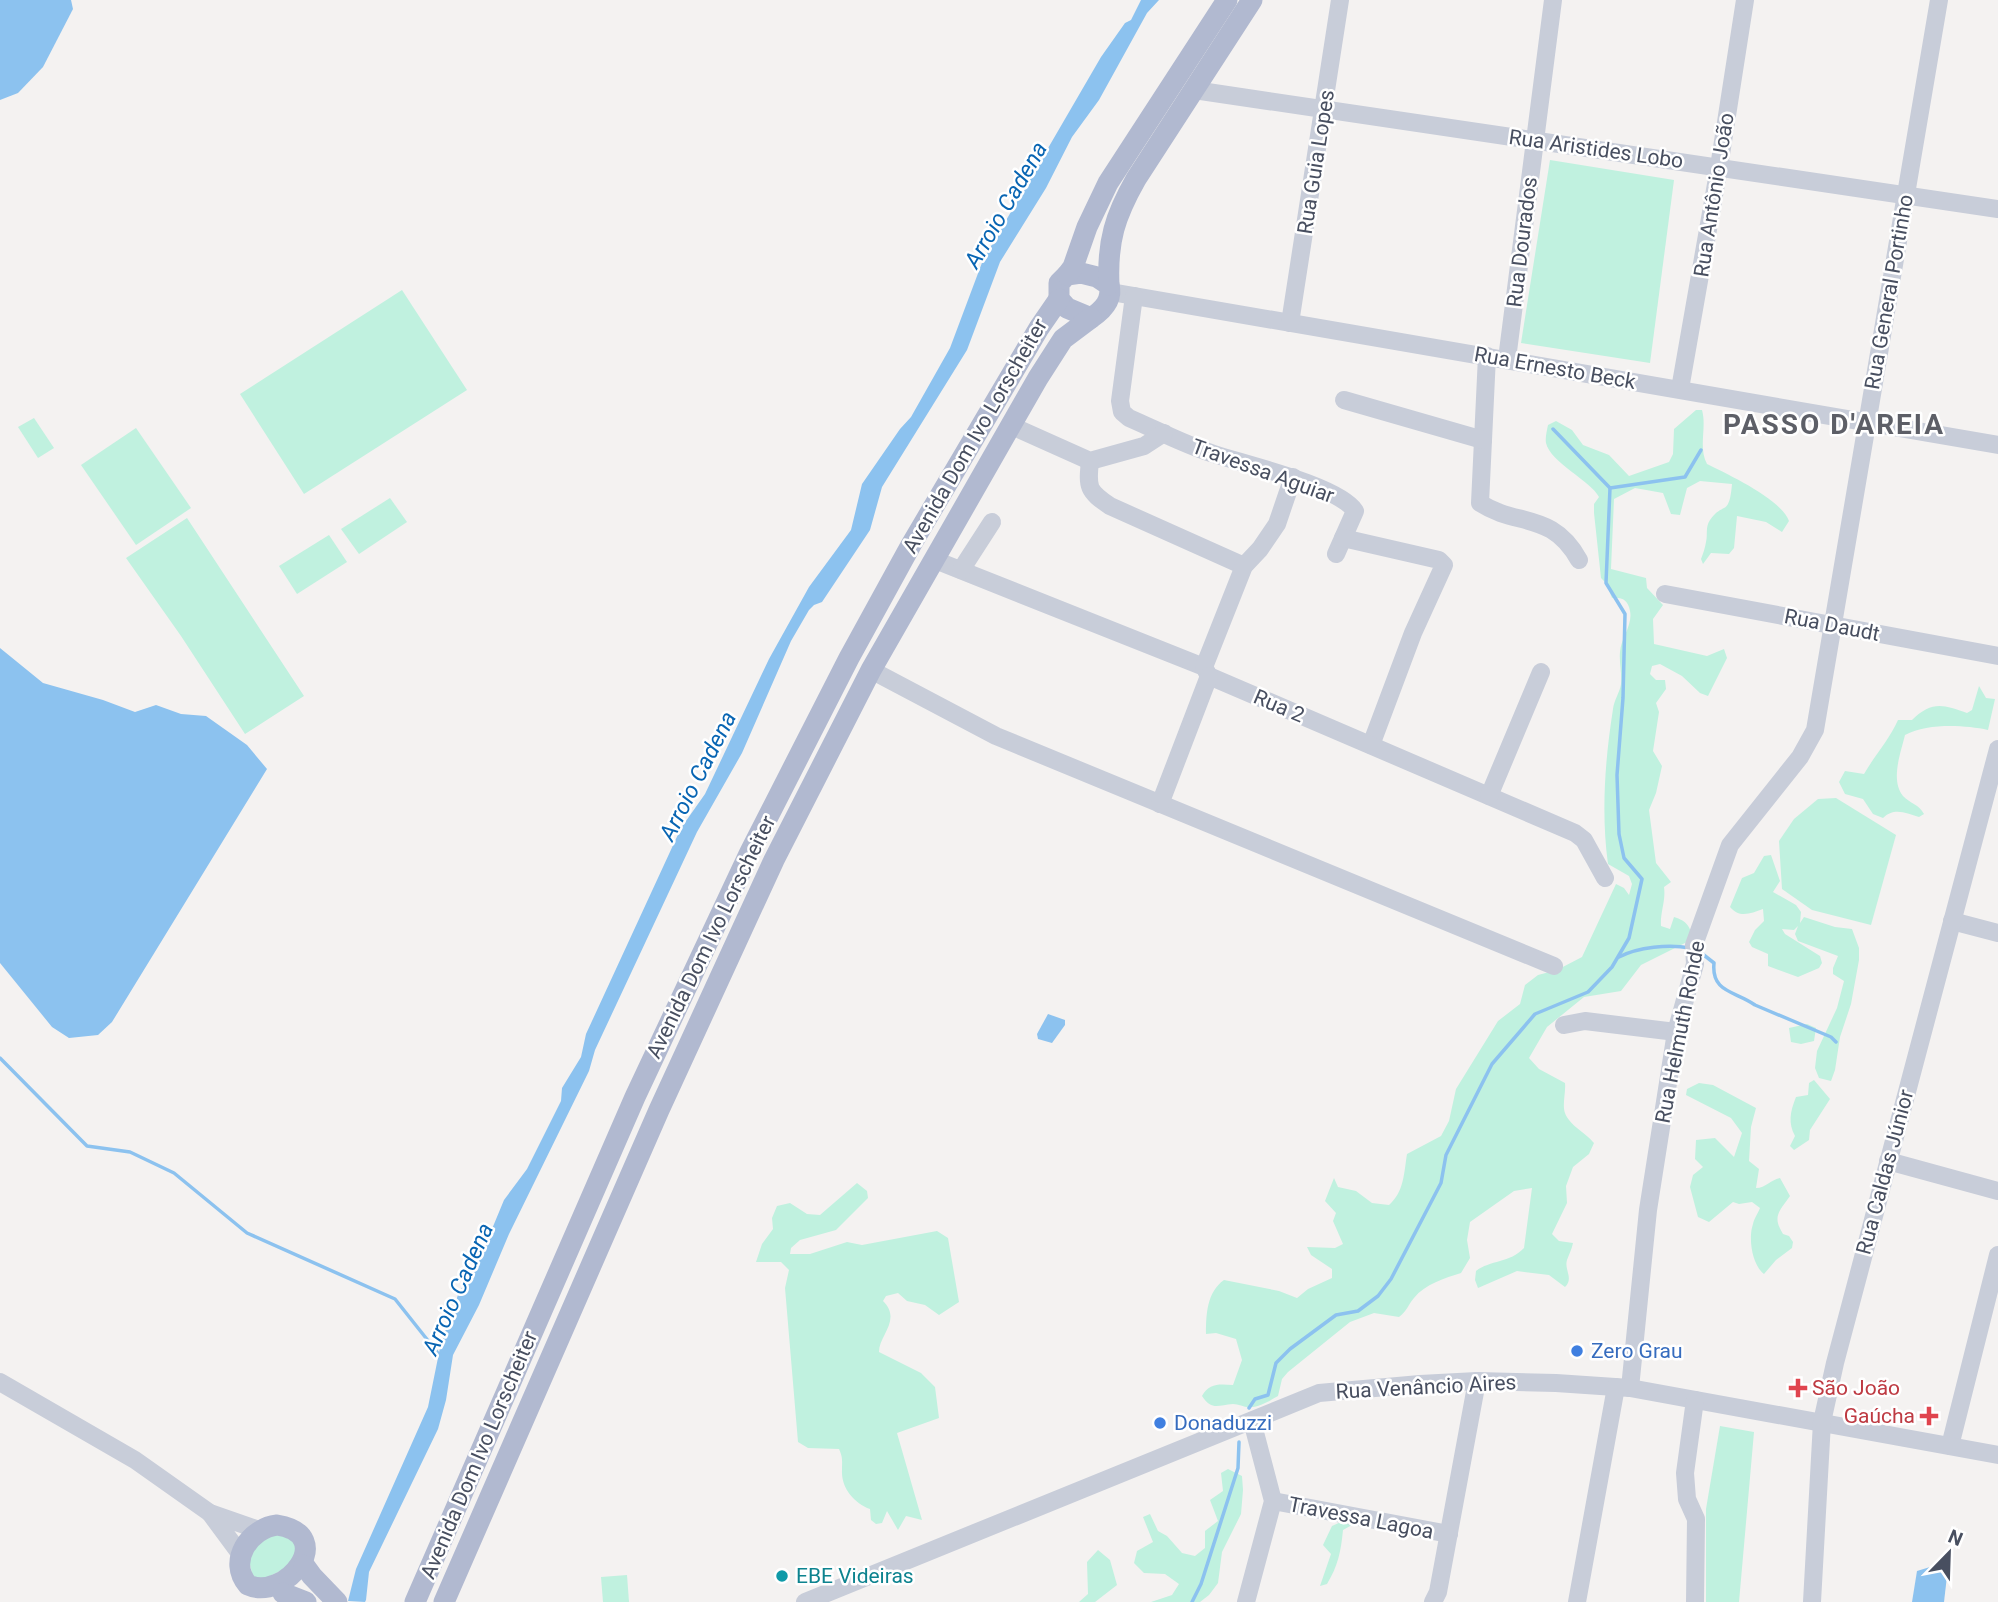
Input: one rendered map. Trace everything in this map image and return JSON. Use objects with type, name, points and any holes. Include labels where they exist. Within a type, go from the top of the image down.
[{"type":"main road","name":"Avenida Dom Ivo Lorscheiter","points":[[415,1602],[635,1097],[750,852],[849,658],[911,545],[1038,328],[1059,299],[1059,283],[1073,267],[1087,227],[1108,183],[1227,0]]},
{"type":"main road","points":[[1110,288],[1110,246],[1113,227],[1121,206],[1252,0]]},
{"type":"main road","points":[[1068,275],[1081,273],[1097,277],[1110,288]]},
{"type":"main road","name":"Avenida Dom Ivo Lorscheiter","points":[[444,1602],[674,1076],[774,860],[871,670],[1063,338],[1101,312],[1109,301],[1110,288]]},
{"type":"main road","name":"Avenida Dom Ivo Lorscheiter","points":[[1059,299],[1067,308],[1091,318]]},
{"type":"main road","points":[[276,1525],[293,1530],[303,1545],[304,1565],[296,1582],[283,1593],[260,1597],[246,1584],[243,1577],[241,1555],[247,1541],[259,1530],[276,1525]]},
{"type":"main road","points":[[304,1565],[334,1599]]},
{"type":"main road","points":[[283,1593],[306,1602]]},
{"type":"street","name":"Rua Guia Lopes","points":[[1290,323],[1340,0]]},
{"type":"street","name":"Rua Dourados","points":[[1507,359],[1553,0]]},
{"type":"street","name":"Rua Antônio João","points":[[1680,389],[1745,0]]},
{"type":"street","name":"Rua General Portinho","points":[[1833,625],[1939,0]]},
{"type":"street","name":"Rua Aristides Lobo","points":[[1194,90],[1998,209]]},
{"type":"street","name":"Rua Ernesto Beck","points":[[1110,288],[1134,296],[1998,445]]},
{"type":"street","name":"Travessa Aguiar","points":[[1134,296],[1120,401],[1122,412],[1129,418],[1212,454],[1293,477],[1353,507],[1355,511],[1339,546],[1439,559],[1444,565],[1413,633],[1371,745]]},
{"type":"street","points":[[1487,356],[1480,503],[1501,513],[1534,521],[1553,531],[1568,543],[1578,560]]},
{"type":"street","points":[[1343,400],[1483,440]]},
{"type":"street","points":[[1012,426],[1090,461],[1144,446],[1164,433]]},
{"type":"street","points":[[1090,461],[1087,484],[1094,495],[1110,506],[1244,566]]},
{"type":"street","points":[[1160,804],[1244,566],[1277,524],[1293,477]]},
{"type":"street","points":[[961,570],[992,522]]},
{"type":"street","name":"Rua 2","points":[[935,560],[1207,671],[1575,833],[1584,840],[1605,878]]},
{"type":"street","name":"Rua Daudt","points":[[1665,594],[1998,656]]},
{"type":"street","name":"Rua Helmuth Rohde","points":[[1577,1602],[1623,1387],[1676,1032],[1695,951],[1730,845],[1800,757],[1815,730],[1833,625]]},
{"type":"street","points":[[871,670],[996,736],[1553,966]]},
{"type":"street","points":[[1489,796],[1541,672]]},
{"type":"street","name":"Rua Caldas Júnior","points":[[1812,1602],[1822,1422],[1835,1363],[1998,749]]},
{"type":"street","points":[[1952,921],[1998,933]]},
{"type":"street","points":[[1564,1026],[1585,1021],[1676,1032]]},
{"type":"street","points":[[1888,1161],[1998,1191]]},
{"type":"street","points":[[1950,1446],[1998,1255]]},
{"type":"street","points":[[1440,1599],[1477,1381]]},
{"type":"street","name":"Rua Venâncio Aires","points":[[805,1602],[1319,1393],[1477,1381],[1623,1387],[1998,1455]]},
{"type":"street","points":[[0,1382],[113,1447],[211,1513],[259,1530]]},
{"type":"street","points":[[1695,1399],[1685,1473],[1687,1499],[1696,1519],[1695,1602]]},
{"type":"street","points":[[1246,1602],[1273,1501],[1252,1420]]},
{"type":"street","name":"Travessa Lagoa","points":[[1273,1501],[1449,1534]]},
{"type":"street","points":[[211,1513],[241,1555]]},
{"type":"green space","points":[[1550,160],[1674,180],[1650,363],[1521,343]]},
{"type":"green space","points":[[402,290],[467,390],[304,494],[240,394]]},
{"type":"green space","points":[[1696,410],[1702,410],[1703,451],[1707,464],[1765,496],[1776,504],[1789,521],[1782,532],[1766,522],[1737,516],[1734,548],[1729,554],[1711,553],[1703,564],[1701,559],[1708,523],[1727,505],[1732,484],[1700,481],[1687,488],[1680,515],[1671,514],[1663,493],[1635,488],[1614,499],[1611,569],[1646,578],[1647,588],[1663,605],[1653,619],[1654,644],[1707,656],[1724,649],[1727,658],[1708,696],[1700,693],[1682,676],[1660,664],[1652,666],[1650,674],[1656,680],[1665,680],[1666,689],[1656,703],[1659,712],[1653,751],[1662,766],[1649,810],[1656,863],[1671,882],[1664,887],[1661,926],[1670,929],[1674,917],[1685,922],[1693,939],[1641,965],[1621,991],[1584,997],[1547,1027],[1529,1058],[1539,1069],[1565,1083],[1565,1113],[1594,1143],[1589,1154],[1573,1167],[1566,1186],[1567,1203],[1552,1234],[1559,1241],[1573,1243],[1566,1264],[1568,1284],[1565,1287],[1549,1275],[1517,1271],[1478,1288],[1476,1271],[1513,1256],[1524,1248],[1532,1188],[1514,1191],[1470,1222],[1467,1240],[1470,1258],[1461,1273],[1424,1289],[1399,1317],[1374,1313],[1350,1322],[1288,1372],[1282,1379],[1278,1396],[1261,1405],[1246,1407],[1209,1404],[1202,1396],[1205,1392],[1215,1385],[1233,1385],[1242,1360],[1236,1339],[1216,1333],[1206,1334],[1209,1304],[1218,1285],[1224,1280],[1279,1291],[1297,1298],[1308,1289],[1332,1278],[1332,1269],[1311,1255],[1307,1247],[1335,1248],[1343,1244],[1333,1221],[1336,1213],[1325,1201],[1334,1178],[1338,1187],[1356,1191],[1372,1203],[1389,1205],[1398,1194],[1407,1154],[1441,1136],[1449,1121],[1456,1089],[1498,1021],[1520,1004],[1525,985],[1538,975],[1557,970],[1582,957],[1616,884],[1624,888],[1629,895],[1632,884],[1629,876],[1608,864],[1604,806],[1610,728],[1621,684],[1620,652],[1630,621],[1630,611],[1624,600],[1612,598],[1601,578],[1594,513],[1594,504],[1599,497],[1549,450],[1546,434],[1548,425],[1556,421],[1572,430],[1583,445],[1609,455],[1629,476],[1669,462],[1673,454],[1674,429]]},
{"type":"green space","points":[[34,418],[54,448],[38,458],[18,427]]},
{"type":"green space","points":[[136,428],[191,508],[136,545],[81,465]]},
{"type":"green space","points":[[390,498],[407,522],[359,554],[341,529]]},
{"type":"green space","points":[[187,518],[304,696],[245,734],[126,558]]},
{"type":"green space","points":[[329,535],[347,562],[297,594],[279,566]]},
{"type":"green space","points":[[1979,686],[1986,698],[1995,699],[1988,730],[1946,726],[1924,728],[1905,735],[1897,782],[1903,796],[1924,814],[1919,817],[1896,812],[1883,818],[1873,814],[1863,799],[1845,794],[1839,782],[1845,771],[1864,774],[1898,720],[1912,720],[1925,710],[1938,706],[1967,713],[1972,710]]},
{"type":"green space","points":[[1836,798],[1896,835],[1871,925],[1812,910],[1782,889],[1779,841],[1794,819],[1818,799]]},
{"type":"green space","points":[[1771,855],[1780,881],[1773,892],[1796,905],[1801,912],[1800,923],[1804,917],[1835,927],[1852,929],[1859,948],[1851,1004],[1840,1037],[1831,1081],[1819,1078],[1815,1068],[1817,1051],[1837,1008],[1844,981],[1833,974],[1838,956],[1798,941],[1795,934],[1798,926],[1794,930],[1782,929],[1785,934],[1820,956],[1822,963],[1819,968],[1798,977],[1768,966],[1768,954],[1752,947],[1749,942],[1764,921],[1763,909],[1742,914],[1730,907],[1742,878],[1754,873],[1764,856]]},
{"type":"green space","points":[[1807,1024],[1816,1028],[1814,1041],[1801,1044],[1791,1042],[1789,1028]]},
{"type":"green space","points":[[1814,1080],[1830,1099],[1810,1130],[1809,1140],[1794,1150],[1790,1146],[1795,1136],[1791,1122],[1792,1108],[1796,1097],[1808,1095],[1809,1083]]},
{"type":"green space","points":[[1699,1083],[1713,1085],[1756,1108],[1751,1127],[1749,1161],[1759,1169],[1756,1188],[1780,1178],[1790,1196],[1777,1218],[1783,1234],[1789,1236],[1793,1242],[1792,1248],[1764,1274],[1754,1258],[1751,1244],[1754,1220],[1760,1208],[1752,1202],[1733,1202],[1709,1222],[1698,1217],[1690,1187],[1693,1175],[1703,1167],[1695,1159],[1696,1140],[1715,1138],[1734,1157],[1742,1133],[1731,1118],[1686,1095],[1687,1089]]},
{"type":"green space","points":[[857,1183],[867,1191],[868,1198],[836,1230],[800,1240],[791,1248],[790,1254],[810,1254],[847,1242],[862,1245],[937,1231],[948,1238],[959,1302],[939,1315],[925,1305],[907,1301],[898,1293],[886,1296],[883,1301],[888,1308],[890,1321],[879,1352],[921,1373],[935,1387],[939,1418],[897,1433],[922,1520],[906,1516],[898,1530],[887,1511],[882,1523],[876,1524],[871,1520],[870,1509],[850,1494],[842,1477],[842,1457],[839,1449],[808,1448],[798,1442],[785,1288],[789,1270],[781,1262],[756,1262],[762,1244],[773,1229],[772,1218],[777,1206],[790,1203],[807,1214],[820,1215]]},
{"type":"green space","points":[[1720,1426],[1754,1432],[1739,1602],[1706,1602],[1706,1509]]},
{"type":"green space","points":[[1228,1469],[1242,1476],[1241,1514],[1222,1552],[1218,1583],[1200,1602],[1151,1602],[1172,1595],[1179,1584],[1165,1574],[1144,1573],[1134,1563],[1137,1551],[1153,1542],[1143,1517],[1150,1514],[1158,1531],[1167,1536],[1182,1553],[1195,1556],[1205,1548],[1205,1531],[1218,1521],[1210,1500],[1223,1491],[1221,1473]]},
{"type":"green space","points":[[1343,1521],[1352,1525],[1343,1530],[1334,1571],[1327,1584],[1320,1586],[1331,1554],[1323,1545],[1332,1526]]},
{"type":"green space","points":[[275,1533],[294,1541],[300,1561],[258,1582],[253,1578],[247,1551]]},
{"type":"green space","points":[[1098,1550],[1110,1560],[1117,1585],[1095,1602],[1079,1602],[1088,1594],[1087,1562]]},
{"type":"green space","points":[[627,1575],[629,1602],[603,1602],[601,1577]]},
{"type":"water","points":[[0,0],[71,0],[73,9],[43,67],[18,93],[0,100]]},
{"type":"water","name":"Arroio Cadena","points":[[1141,0],[1159,0],[1147,13],[1099,100],[1072,137],[1046,188],[1000,262],[967,350],[882,487],[870,530],[822,602],[809,610],[791,641],[742,753],[697,832],[595,1050],[589,1071],[453,1355],[438,1429],[369,1572],[366,1600],[348,1601],[356,1569],[428,1407],[441,1343],[459,1292],[475,1270],[504,1200],[527,1169],[561,1101],[562,1088],[581,1057],[586,1034],[681,828],[705,794],[769,659],[809,587],[851,530],[862,484],[911,417],[950,348],[983,260],[1101,57],[1125,23],[1131,20]]},
{"type":"water","points":[[0,648],[43,683],[135,712],[156,705],[181,714],[206,716],[247,745],[267,769],[112,1022],[98,1035],[69,1038],[52,1027],[0,963]]},
{"type":"water","points":[[1048,1014],[1065,1020],[1065,1025],[1052,1043],[1038,1039],[1037,1034]]},
{"type":"water","points":[[1930,1567],[1945,1572],[1947,1576],[1944,1602],[1912,1602],[1917,1571]]},
{"type":"waterway","points":[[1249,1408],[1255,1399],[1268,1395],[1276,1363],[1290,1349],[1336,1315],[1358,1311],[1378,1296],[1391,1279],[1441,1183],[1446,1155],[1492,1064],[1535,1014],[1588,992],[1612,967],[1629,938],[1642,879],[1624,858],[1619,834],[1617,775],[1623,698],[1625,614],[1606,583],[1610,488],[1553,429]]},
{"type":"waterway","points":[[1610,488],[1685,477],[1701,450]]},
{"type":"waterway","points":[[1619,957],[1654,947],[1690,948]]},
{"type":"waterway","points":[[1700,952],[1714,963],[1716,980],[1726,990],[1831,1037],[1836,1042]]},
{"type":"waterway","points":[[0,1058],[87,1146],[130,1152],[174,1173],[247,1233],[395,1299],[441,1357]]},
{"type":"waterway","points":[[1192,1602],[1201,1584],[1238,1468],[1239,1442]]},
{"type":"place","name":"Zero Grau","points":[[1577,1351]]},
{"type":"place","name":"São João","points":[[1798,1388]]},
{"type":"place","name":"Gaúcha","points":[[1929,1416]]},
{"type":"place","name":"Donaduzzi","points":[[1160,1423]]},
{"type":"place","name":"EBE Videiras","points":[[782,1576]]},
{"type":"district","name":"PASSO D'AREIA","points":[[1834,424]]}]
